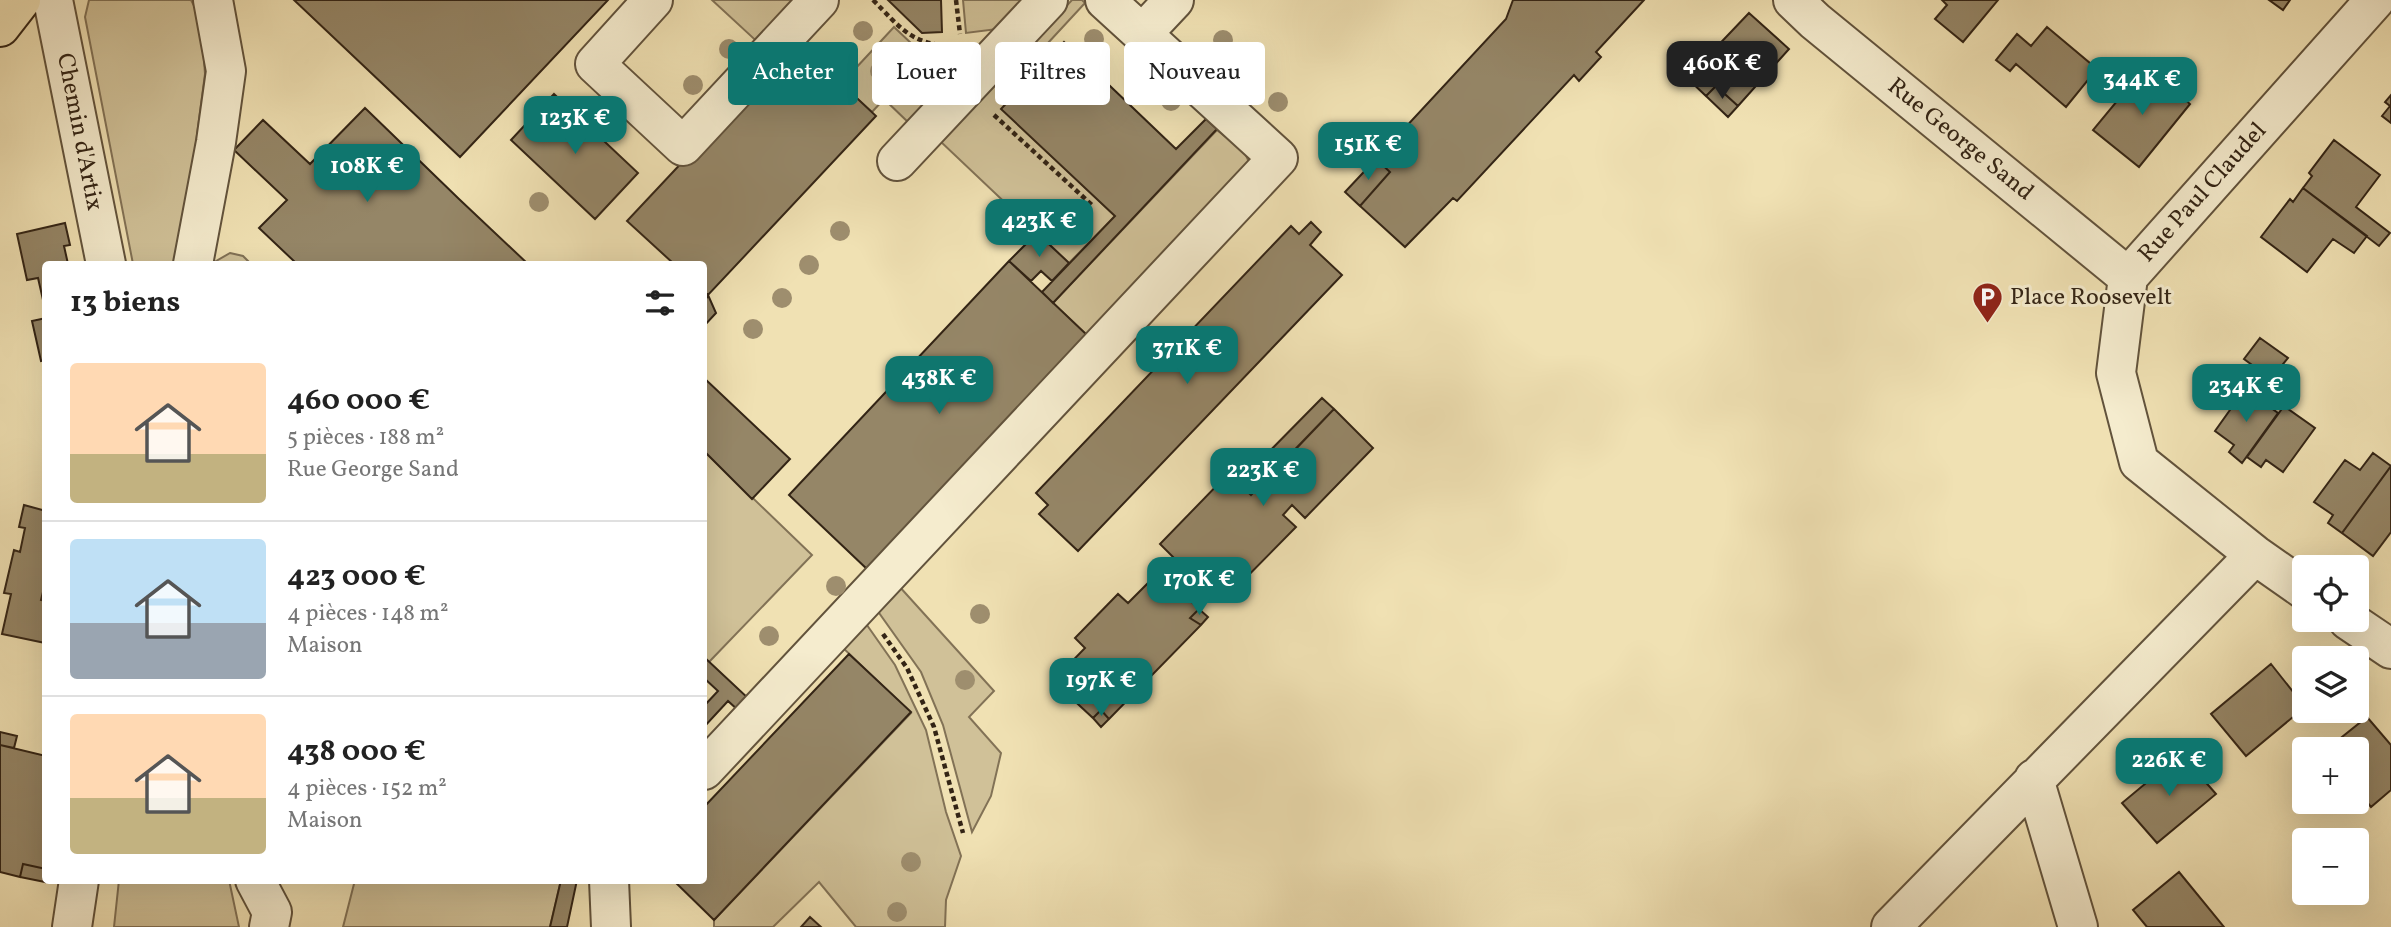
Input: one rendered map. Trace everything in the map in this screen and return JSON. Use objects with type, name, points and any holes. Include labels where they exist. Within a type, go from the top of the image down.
[{"type":"main road","points":[[0,27],[21,0]]},
{"type":"street","name":"Chemin d'Artix","points":[[53,0],[105,261]]},
{"type":"street","points":[[194,261],[226,71],[213,0]]},
{"type":"street","points":[[653,0],[595,64],[683,146],[819,0]]},
{"type":"street","points":[[981,71],[1048,0]]},
{"type":"street","points":[[707,766],[1278,158],[1105,0]]},
{"type":"street","points":[[1142,34],[1174,0]]},
{"type":"street","name":"Rue George Sand","points":[[1793,0],[1815,21],[2128,277]]},
{"type":"street","name":"Rue Paul Claudel","points":[[2292,581],[2255,555],[2139,462],[2116,373],[2128,277],[2375,0]]},
{"type":"street","points":[[897,161],[949,105]]},
{"type":"street","points":[[1891,927],[2255,555]]},
{"type":"street","points":[[2366,632],[2391,649]]},
{"type":"street","points":[[2034,779],[2078,927]]},
{"type":"street","points":[[72,927],[78,884]]},
{"type":"street","points":[[257,884],[272,912],[269,927]]},
{"type":"street","points":[[609,884],[611,927]]},
{"type":"path","points":[[873,0],[906,33],[930,45],[961,46],[956,0]]},
{"type":"path","points":[[981,103],[1093,206]]},
{"type":"path","points":[[861,601],[906,668],[934,727],[962,833]]},
{"type":"shaded area","points":[[89,0],[191,0],[201,19],[205,74],[180,261],[132,261],[85,17]]},
{"type":"shaded area","points":[[712,0],[808,0],[770,42],[758,42]]},
{"type":"shaded area","points":[[963,0],[1029,0],[1005,28],[966,33]]},
{"type":"shaded area","points":[[1072,0],[1082,0],[1085,3],[1049,42],[1033,42]]},
{"type":"shaded area","points":[[894,27],[910,42],[880,42]]},
{"type":"shaded area","points":[[872,51],[872,105],[878,105],[872,112],[858,99],[858,66]]},
{"type":"shaded area","points":[[995,84],[995,105],[1006,105],[1002,109],[1115,216],[1069,263],[940,141],[975,105],[981,105],[981,99]]},
{"type":"shaded area","points":[[890,105],[928,105],[910,124]]},
{"type":"shaded area","points":[[1217,130],[1244,151],[1249,162],[1088,336],[1053,303]]},
{"type":"shaded area","points":[[230,253],[243,256],[248,261],[216,261]]},
{"type":"shaded area","points":[[707,454],[812,555],[709,662],[707,660]]},
{"type":"shaded area","points":[[898,585],[994,691],[969,717],[1001,753],[991,796],[972,832],[943,725],[921,672],[877,610]]},
{"type":"shaded area","points":[[862,618],[895,665],[926,730],[946,812],[961,856],[946,900],[945,927],[856,927],[819,882],[773,927],[714,927],[714,920],[911,713],[841,646]]},
{"type":"shaded area","points":[[119,884],[230,884],[239,927],[114,927]]},
{"type":"shaded area","points":[[354,884],[560,884],[550,927],[343,927]]},
{"type":"building","points":[[294,0],[608,0],[460,157]]},
{"type":"building","points":[[888,0],[941,0],[942,32],[922,33]]},
{"type":"building","points":[[1513,0],[1644,0],[1596,52],[1601,57],[1579,81],[1574,75],[1457,201],[1453,198],[1405,247],[1360,206],[1390,172],[1376,159],[1506,19]]},
{"type":"building","points":[[1942,0],[1998,0],[1963,42],[1935,19],[1947,5]]},
{"type":"building","points":[[2269,0],[2290,0],[2283,10]]},
{"type":"building","points":[[1749,13],[1789,49],[1738,106],[1716,86],[1706,96],[1687,78]]},
{"type":"building","points":[[2047,27],[2097,69],[2066,107],[2016,64],[2010,71],[1996,60],[2017,34],[2031,46]]},
{"type":"building","points":[[2146,66],[2190,104],[2139,167],[2093,130]]},
{"type":"building","points":[[1110,86],[1124,99],[1124,105],[1130,105],[1176,149],[1206,119],[1217,129],[1053,303],[1042,292],[1115,216],[1001,109],[1005,105],[1110,105]]},
{"type":"building","points":[[1716,86],[1738,106],[1728,117],[1706,96]]},
{"type":"building","points":[[554,94],[638,173],[595,219],[511,140]]},
{"type":"building","points":[[2391,95],[2391,123],[2382,116],[2390,106],[2385,102]]},
{"type":"building","points":[[858,99],[876,116],[708,295],[707,261],[671,261],[627,221],[736,105],[858,105]]},
{"type":"building","points":[[365,108],[525,261],[294,261],[259,228],[287,200],[234,150],[263,120],[310,164]]},
{"type":"building","points":[[2334,140],[2380,175],[2356,207],[2390,233],[2379,246],[2303,188],[2312,176],[2309,173]]},
{"type":"building","points":[[1376,159],[1390,172],[1360,206],[1345,192]]},
{"type":"building","points":[[2303,188],[2367,236],[2354,253],[2333,239],[2307,272],[2261,237],[2290,199],[2293,202]]},
{"type":"building","points":[[1311,222],[1321,232],[1310,245],[1342,275],[1078,551],[1039,514],[1048,505],[1036,493],[1291,226],[1299,234]]},
{"type":"building","points":[[65,223],[70,245],[64,246],[67,261],[42,261],[42,296],[38,278],[27,280],[17,234]]},
{"type":"building","points":[[1037,233],[1069,263],[1052,281],[1041,271],[1031,281],[1009,261]]},
{"type":"building","points":[[1009,261],[1088,336],[868,570],[789,495]]},
{"type":"building","points":[[708,295],[716,313],[707,323]]},
{"type":"building","points":[[42,319],[42,361],[41,361],[32,321]]},
{"type":"building","points":[[2260,338],[2288,358],[2271,379],[2244,359]]},
{"type":"building","points":[[707,381],[790,459],[752,499],[707,454]]},
{"type":"building","points":[[2245,389],[2278,413],[2242,463],[2229,452],[2234,445],[2215,431]]},
{"type":"building","points":[[1322,398],[1334,409],[1270,476],[1257,464]]},
{"type":"building","points":[[2284,406],[2315,428],[2283,472],[2266,460],[2261,467],[2247,457]]},
{"type":"building","points":[[1334,409],[1373,448],[1305,518],[1292,505],[1283,515],[1296,527],[1224,600],[1187,564],[1183,567],[1160,544],[1229,473],[1251,495]]},
{"type":"building","points":[[2373,453],[2391,466],[2342,533],[2328,523],[2333,515],[2314,502],[2345,460],[2360,470]]},
{"type":"building","points":[[2391,466],[2391,532],[2373,556],[2342,533]]},
{"type":"building","points":[[24,505],[42,510],[42,642],[2,634],[11,594],[4,593],[14,550],[20,552],[25,528],[19,527]]},
{"type":"building","points":[[1160,571],[1199,609],[1190,618],[1201,625],[1109,719],[1101,710],[1093,718],[1053,681],[1085,648],[1075,638],[1118,594],[1128,603]]},
{"type":"building","points":[[1199,609],[1208,617],[1201,625],[1190,618]]},
{"type":"building","points":[[849,654],[911,712],[714,920],[677,884],[707,884],[707,804]]},
{"type":"building","points":[[707,660],[750,700],[739,711],[728,701],[707,724],[707,703],[718,691],[707,681]]},
{"type":"building","points":[[2271,664],[2292,691],[2292,718],[2246,756],[2211,714]]},
{"type":"building","points":[[1101,710],[1109,719],[1101,727],[1093,718]]},
{"type":"building","points":[[2369,719],[2391,745],[2391,790],[2371,807],[2369,737],[2342,737],[2360,723],[2369,723]]},
{"type":"building","points":[[0,732],[17,736],[14,748],[0,745]]},
{"type":"building","points":[[0,745],[42,755],[42,868],[23,864],[20,877],[0,872]]},
{"type":"building","points":[[2181,754],[2216,794],[2157,843],[2122,803]]},
{"type":"building","points":[[23,864],[42,868],[42,881],[20,877]]},
{"type":"building","points":[[2179,872],[2224,927],[2147,927],[2133,910]]},
{"type":"building","points":[[560,884],[576,884],[567,927],[550,927]]},
{"type":"building","points":[[810,917],[821,927],[801,927]]},
{"type":"place","name":"Place Roosevelt","points":[[1987,325]]}]
